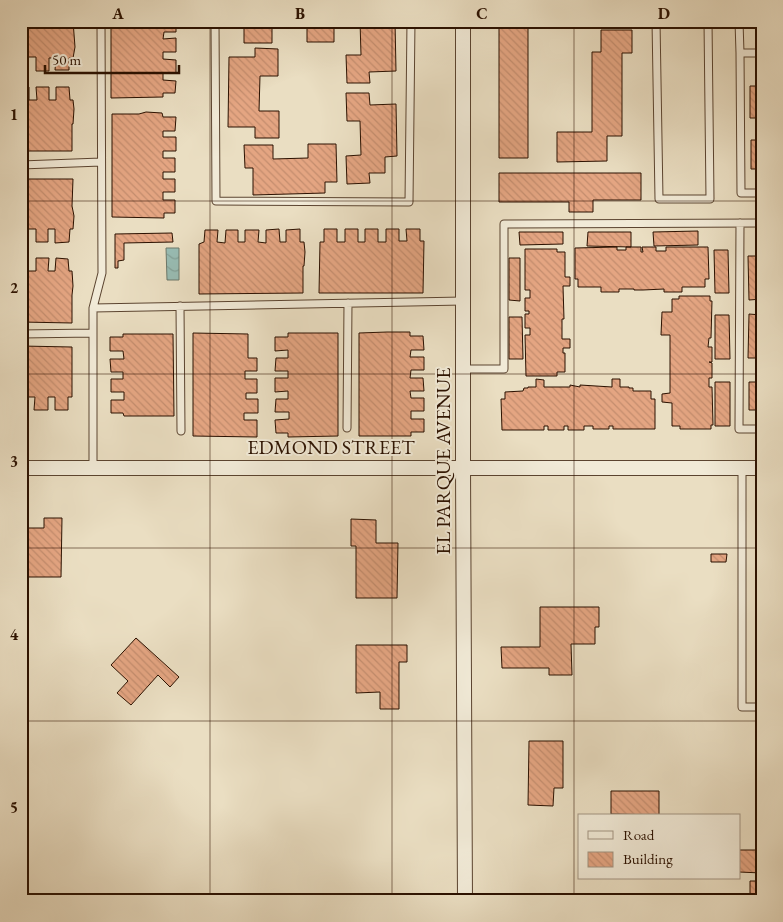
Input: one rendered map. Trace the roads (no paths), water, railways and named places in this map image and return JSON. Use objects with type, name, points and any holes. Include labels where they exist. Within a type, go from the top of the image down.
[{"type":"street","name":"EL PARQUE AVENUE","points":[[463,21],[462,467],[465,901]]},
{"type":"street","name":"EDMOND STREET","points":[[21,468],[762,468]]},
{"type":"lane","points":[[93,468],[93,308],[102,273],[101,21]]},
{"type":"lane","points":[[215,21],[216,201],[370,202],[409,202],[412,21]]},
{"type":"lane","points":[[656,21],[659,199],[710,199],[708,21]]},
{"type":"lane","points":[[739,21],[741,193],[762,193]]},
{"type":"lane","points":[[740,53],[762,53]]},
{"type":"lane","points":[[21,165],[101,162]]},
{"type":"lane","points":[[740,223],[740,429],[762,429]]},
{"type":"lane","points":[[462,369],[504,369],[504,224],[762,223]]},
{"type":"lane","points":[[93,308],[462,301]]},
{"type":"lane","points":[[347,428],[348,303]]},
{"type":"lane","points":[[180,306],[181,431]]},
{"type":"lane","points":[[21,334],[93,333]]},
{"type":"lane","points":[[742,468],[742,707],[762,707]]},
{"type":"water","points":[[166,248],[179,248],[179,280],[167,280]]}]
